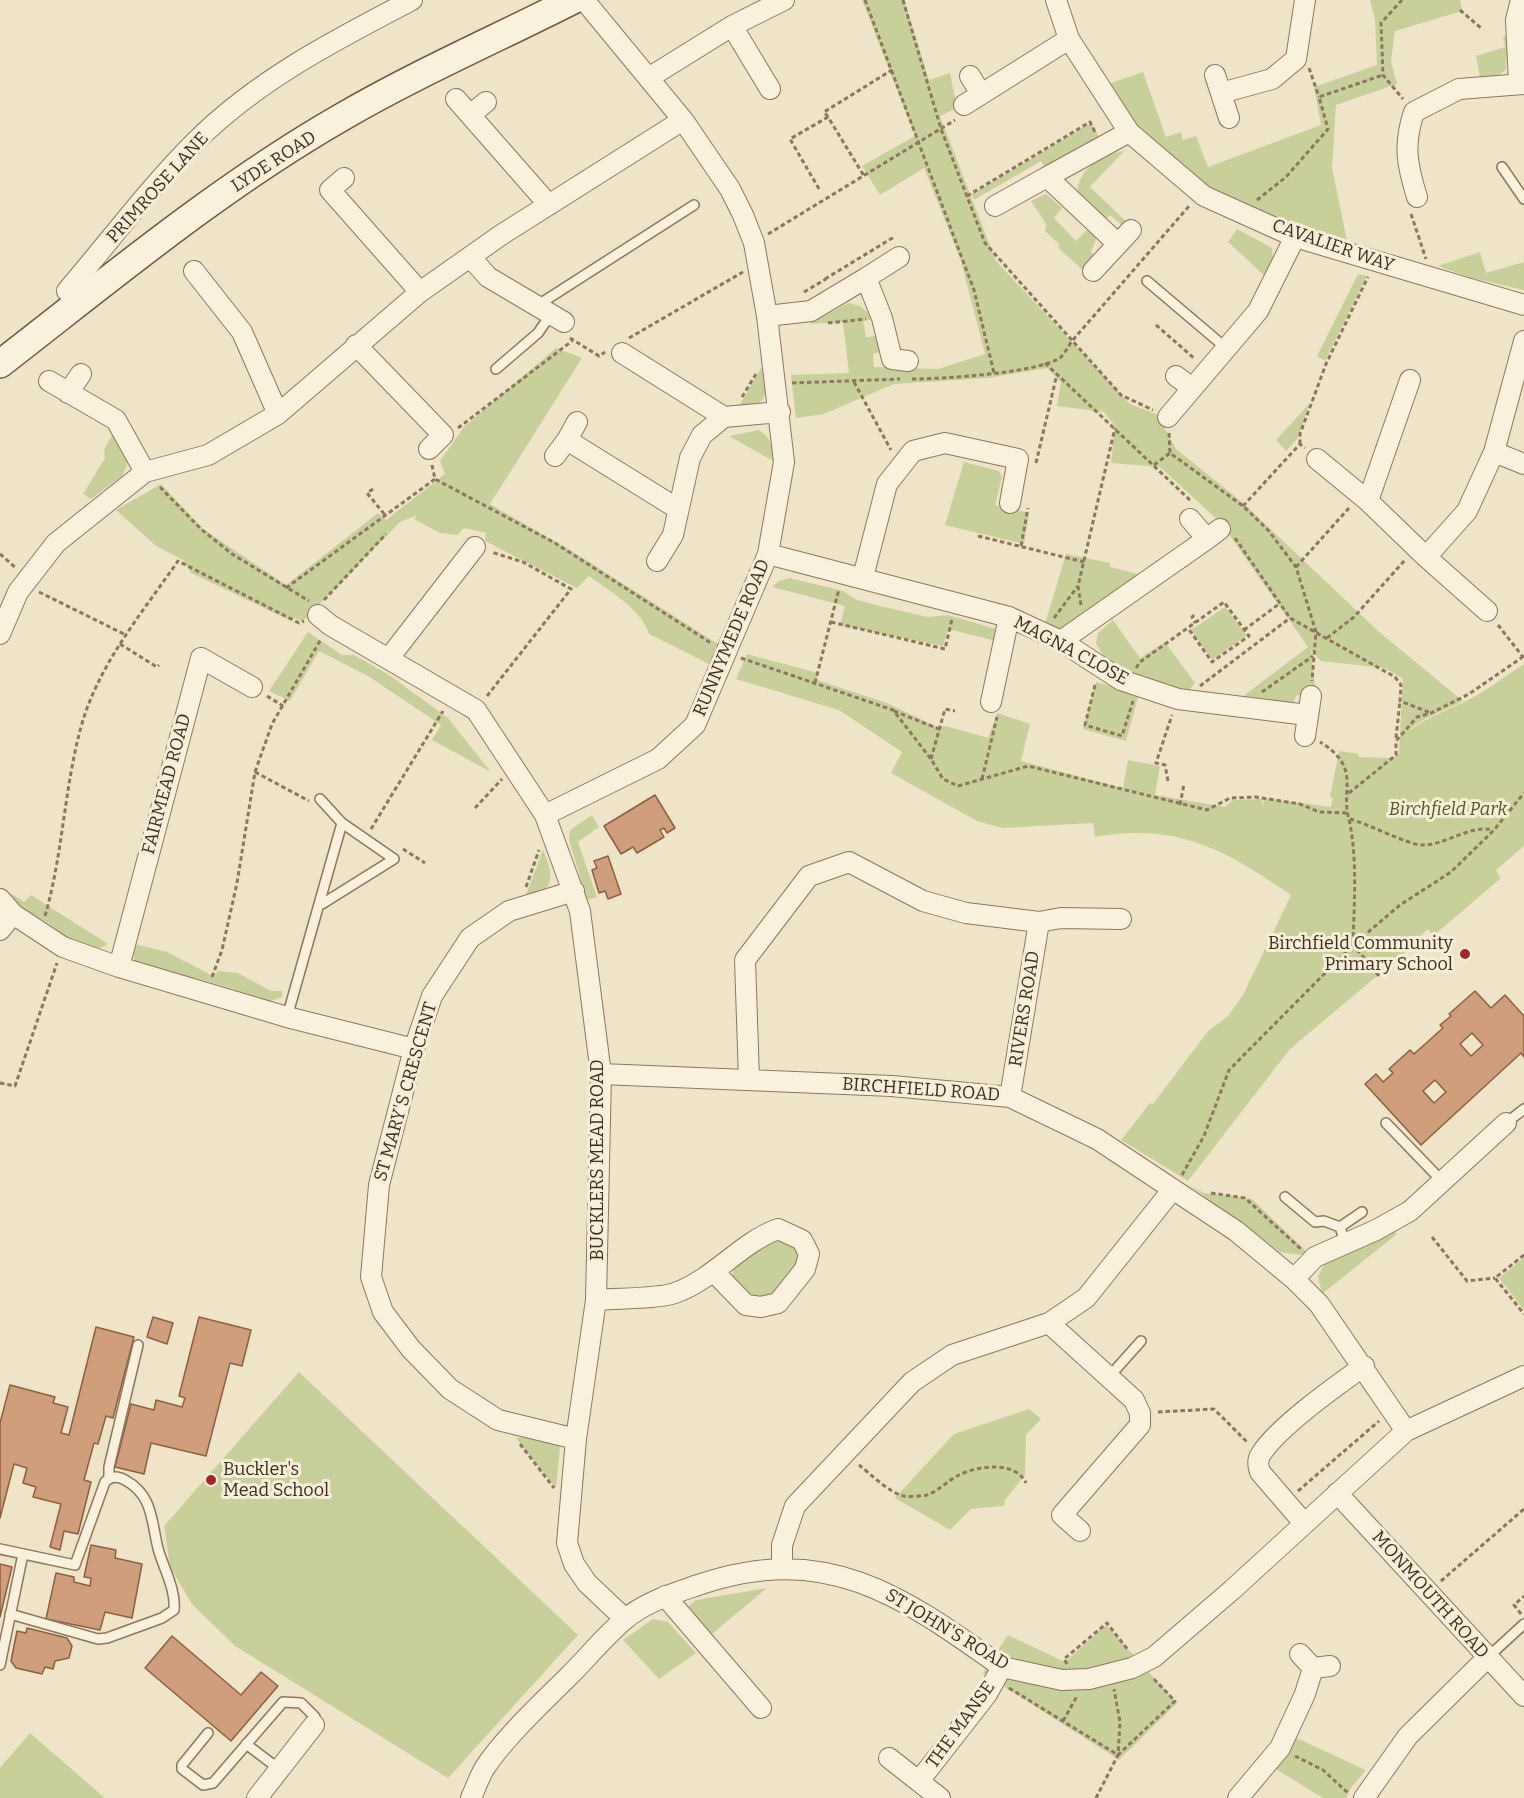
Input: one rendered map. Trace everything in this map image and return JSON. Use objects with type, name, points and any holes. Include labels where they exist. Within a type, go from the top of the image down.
[{"type":"street","name":"PRIMROSE LANE","points":[[67,291],[195,142],[256,91],[307,55],[411,0]]},
{"type":"street","name":"LYDE ROAD","points":[[0,364],[173,230],[274,160],[342,117],[573,0]]},
{"type":"street","name":"RUNNYMEDE ROAD","points":[[547,819],[658,759],[695,725],[768,554],[784,462],[768,316],[754,243],[730,189],[683,120],[650,77],[584,0]]},
{"type":"street","points":[[650,77],[732,26],[784,0]]},
{"type":"street","name":"CAVALIER WAY","points":[[1056,0],[1069,39],[1129,132],[1201,193],[1295,237],[1524,305]]},
{"type":"street","points":[[1228,118],[1218,84],[1272,79],[1296,59],[1305,0]]},
{"type":"street","points":[[1414,198],[1406,162],[1409,127],[1414,112],[1459,89],[1521,84],[1516,20],[1521,0]]},
{"type":"street","points":[[732,26],[770,89]]},
{"type":"street","points":[[970,76],[972,100],[1069,39]]},
{"type":"street","points":[[456,99],[549,205]]},
{"type":"street","points":[[470,115],[486,102]]},
{"type":"street","points":[[0,634],[24,585],[56,543],[145,472],[208,455],[278,414],[420,292],[549,205],[683,120]]},
{"type":"street","points":[[995,206],[1129,132]]},
{"type":"street","points":[[1047,177],[1125,237],[1093,271]]},
{"type":"street","points":[[337,184],[420,292]]},
{"type":"street","points":[[1168,417],[1258,311],[1295,237]]},
{"type":"street","points":[[768,316],[811,311],[899,257]]},
{"type":"street","points":[[472,259],[488,277],[551,314]]},
{"type":"street","points":[[194,271],[217,283],[242,332],[278,414]]},
{"type":"street","points":[[866,278],[882,318],[894,360]]},
{"type":"street","points":[[1421,552],[1467,511],[1494,452],[1524,341]]},
{"type":"street","points":[[356,345],[436,442]]},
{"type":"street","points":[[619,348],[727,417]]},
{"type":"street","points":[[69,393],[81,374]]},
{"type":"street","points":[[1176,376],[1192,388]]},
{"type":"street","points":[[1364,499],[1410,380]]},
{"type":"street","points":[[49,381],[116,420],[145,472]]},
{"type":"street","points":[[657,561],[673,534],[690,458],[702,435],[727,417],[780,412]]},
{"type":"street","points":[[555,456],[577,422]]},
{"type":"street","points":[[567,440],[678,509]]},
{"type":"street","points":[[863,577],[887,484],[913,451],[945,443],[1018,459],[1019,504]]},
{"type":"street","points":[[1494,452],[1524,464]]},
{"type":"street","points":[[1317,459],[1487,611]]},
{"type":"street","points":[[1060,641],[1213,534],[1192,512]]},
{"type":"street","points":[[389,658],[475,547]]},
{"type":"street","name":"MAGNA CLOSE","points":[[768,554],[1009,617],[1060,641],[1132,684],[1185,700],[1241,707],[1309,706]]},
{"type":"street","name":"BUCKLERS MEAD ROAD","points":[[322,615],[476,710],[547,819],[574,891],[580,911],[601,1074],[596,1300],[576,1439],[567,1543],[574,1564],[587,1583],[625,1619]]},
{"type":"street","points":[[991,702],[1009,617]]},
{"type":"street","name":"FAIRMEAD ROAD","points":[[118,967],[201,658],[252,687]]},
{"type":"street","points":[[1305,736],[1309,706]]},
{"type":"street","points":[[749,1079],[745,960],[808,876],[849,862],[923,901],[966,913],[1039,922],[1061,918],[1122,919]]},
{"type":"street","name":"ST MARY'S CRESCENT","points":[[574,891],[509,911],[470,938],[432,996],[414,1049],[378,1185],[371,1277],[383,1312],[411,1349],[450,1389],[502,1421],[576,1439]]},
{"type":"street","points":[[0,930],[6,907],[63,947],[118,967],[287,1017],[414,1049]]},
{"type":"street","name":"RIVERS ROAD","points":[[1010,1096],[1039,922]]},
{"type":"street","name":"BIRCHFIELD ROAD","points":[[601,1074],[892,1086],[1010,1096],[1097,1139],[1180,1186],[1294,1279],[1319,1304],[1364,1366],[1406,1431]]},
{"type":"street","points":[[1294,1279],[1315,1257],[1343,1236],[1399,1218],[1506,1123]]},
{"type":"street","points":[[782,1568],[782,1545],[795,1506],[912,1382],[952,1355],[1049,1323],[1086,1298],[1180,1186]]},
{"type":"street","points":[[596,1300],[674,1293],[714,1272],[760,1235],[778,1229],[802,1240],[809,1254],[805,1269],[778,1303],[761,1307],[746,1305],[740,1301],[714,1272]]},
{"type":"street","points":[[1049,1323],[1134,1400],[1140,1413],[1140,1425],[1130,1439],[1056,1510],[1080,1531]]},
{"type":"street","points":[[1303,1522],[1260,1472],[1257,1464],[1260,1455],[1274,1439],[1334,1388],[1364,1366]]},
{"type":"street","name":"ST JOHN'S ROAD","points":[[471,1798],[484,1769],[527,1719],[625,1619],[665,1596],[720,1578],[782,1568],[849,1578],[890,1593],[944,1624],[998,1673],[1074,1680],[1111,1675],[1139,1664],[1154,1657],[1232,1590],[1303,1522],[1406,1431],[1524,1376]]},
{"type":"street","name":"MONMOUTH ROAD","points":[[1336,1493],[1524,1696]]},
{"type":"street","points":[[665,1596],[761,1708]]},
{"type":"street","points":[[1365,1796],[1408,1737],[1487,1658]]},
{"type":"street","points":[[1238,1798],[1280,1748],[1305,1694],[1314,1662]]},
{"type":"street","name":"THE MANSE","points":[[919,1781],[987,1695],[998,1673]]},
{"type":"street","points":[[257,1798],[314,1725]]},
{"type":"street","name":"THE MANSE","points":[[888,1758],[940,1798]]},
{"type":"lane","points":[[1502,167],[1524,199]]},
{"type":"lane","points":[[496,369],[538,333],[551,314],[694,205]]},
{"type":"lane","points":[[1147,281],[1226,348]]},
{"type":"lane","points":[[320,799],[342,823],[393,859],[322,904]]},
{"type":"lane","points":[[287,1017],[322,904],[342,823]]},
{"type":"lane","points":[[1506,1123],[1524,1110]]},
{"type":"lane","points":[[1386,1123],[1442,1181]]},
{"type":"lane","points":[[1285,1197],[1315,1222],[1324,1221],[1343,1236],[1362,1212]]},
{"type":"lane","points":[[1108,1378],[1141,1341]]},
{"type":"lane","points":[[109,1478],[109,1467],[138,1345]]},
{"type":"lane","points":[[0,1549],[75,1565],[105,1482],[109,1478],[120,1477],[133,1484],[144,1495],[153,1515],[155,1536],[175,1599],[174,1610],[162,1618],[107,1638],[98,1639],[10,1614]]},
{"type":"lane","points":[[0,1665],[23,1554]]},
{"type":"lane","points":[[1487,1658],[1524,1624]]},
{"type":"lane","points":[[208,1733],[182,1765],[182,1769],[203,1785],[213,1783],[283,1702],[301,1703],[315,1717],[314,1725]]},
{"type":"lane","points":[[246,1744],[279,1769]]},
{"type":"path","points":[[865,0],[974,290],[994,373]]},
{"type":"path","points":[[903,0],[941,129],[985,243],[992,254],[1121,395],[1131,402],[1168,417],[1170,453]]},
{"type":"path","points":[[1402,0],[1381,23],[1383,75],[1414,112]]},
{"type":"path","points":[[1460,10],[1481,28]]},
{"type":"path","points":[[1242,213],[1286,177],[1329,129],[1310,69],[1296,59]]},
{"type":"path","points":[[864,176],[824,112],[892,70]]},
{"type":"path","points":[[1319,97],[1383,75]]},
{"type":"path","points":[[754,243],[969,111],[972,100]]},
{"type":"path","points":[[819,189],[790,139],[828,117]]},
{"type":"path","points":[[967,196],[1090,122]]},
{"type":"path","points":[[776,383],[955,379],[1045,363],[1061,357],[1072,341],[1201,193]]},
{"type":"path","points":[[1414,198],[1432,278]]},
{"type":"path","points":[[825,279],[894,237]]},
{"type":"path","points":[[1243,506],[1300,444],[1300,434],[1326,364],[1376,261]]},
{"type":"path","points":[[551,314],[557,331],[599,356],[619,348],[758,262]]},
{"type":"path","points":[[1156,325],[1208,370]]},
{"type":"path","points":[[435,479],[436,442],[452,433],[572,340]]},
{"type":"path","points":[[727,417],[771,349]]},
{"type":"path","points":[[1045,363],[1154,465],[1192,512]]},
{"type":"path","points":[[1034,474],[1057,374]]},
{"type":"path","points":[[854,381],[900,467]]},
{"type":"path","points":[[1042,633],[1078,586],[1115,428]]},
{"type":"path","points":[[1300,444],[1317,459]]},
{"type":"path","points":[[1154,465],[1170,453]]},
{"type":"path","points":[[1170,453],[1243,506],[1268,530],[1296,567],[1316,632],[1309,706]]},
{"type":"path","points":[[145,472],[201,530],[322,615]]},
{"type":"path","points":[[286,588],[435,479]]},
{"type":"path","points":[[435,479],[555,543],[726,653],[893,710],[939,729]]},
{"type":"path","points":[[373,489],[367,493],[385,515]]},
{"type":"path","points":[[1296,567],[1364,499]]},
{"type":"path","points":[[1019,504],[1021,546]]},
{"type":"path","points":[[1213,534],[1230,531],[1290,618],[1395,677],[1401,685],[1396,755],[1349,793]]},
{"type":"path","points":[[207,993],[222,950],[237,883],[255,772],[272,724],[322,615],[386,534]]},
{"type":"path","points":[[978,536],[1084,562]]},
{"type":"path","points":[[475,547],[523,562],[571,589],[476,710]]},
{"type":"path","points":[[1327,638],[1354,617],[1421,552]]},
{"type":"path","points":[[40,933],[56,878],[70,776],[81,726],[95,689],[120,644],[178,561],[299,623],[322,615]]},
{"type":"path","points":[[815,683],[843,572]]},
{"type":"path","points":[[24,585],[126,635]]},
{"type":"path","points":[[1100,666],[1085,725],[1122,736],[1132,684],[1140,662],[1224,602],[1249,636],[1212,662],[1188,628]]},
{"type":"path","points":[[831,622],[945,650],[956,603]]},
{"type":"path","points":[[1245,630],[1279,604]]},
{"type":"path","points":[[1396,741],[1417,717],[1431,713],[1469,694],[1523,656],[1487,611]]},
{"type":"path","points":[[1194,615],[1192,617],[1195,623]]},
{"type":"path","points":[[1168,781],[1165,765],[1156,763],[1185,700],[1202,682],[1290,618]]},
{"type":"path","points":[[120,644],[157,667],[159,665]]},
{"type":"path","points":[[1241,707],[1314,656]]},
{"type":"path","points":[[365,840],[453,694]]},
{"type":"path","points":[[1400,701],[1431,713]]},
{"type":"path","points":[[982,779],[999,704],[991,702]]},
{"type":"path","points":[[932,759],[945,709],[956,711]]},
{"type":"path","points":[[893,710],[932,759],[943,779],[958,786],[1028,766],[1208,810],[1230,798],[1256,797],[1300,804],[1319,812],[1347,813]]},
{"type":"path","points":[[1305,736],[1328,746],[1345,767],[1349,793],[1347,813],[1350,819],[1353,945],[1379,976]]},
{"type":"path","points":[[475,808],[514,767]]},
{"type":"path","points":[[255,772],[310,802],[320,799]]},
{"type":"path","points":[[1180,805],[1184,784]]},
{"type":"path","points":[[1180,1186],[1180,1178],[1204,1136],[1228,1070],[1353,945],[1400,905],[1450,872],[1494,830],[1524,793]]},
{"type":"path","points":[[518,908],[547,819]]},
{"type":"path","points":[[1350,819],[1419,845],[1433,844],[1485,827],[1494,830]]},
{"type":"path","points":[[0,1083],[15,1086],[63,947]]},
{"type":"path","points":[[1202,1191],[1245,1198],[1303,1251]]},
{"type":"path","points":[[1432,1238],[1467,1281],[1495,1278],[1524,1255]]},
{"type":"path","points":[[1495,1278],[1524,1314]]},
{"type":"path","points":[[1140,1413],[1214,1409],[1260,1455]]},
{"type":"path","points":[[1285,1502],[1392,1410]]},
{"type":"path","points":[[502,1421],[570,1509]]},
{"type":"path","points":[[844,1454],[898,1494],[907,1496],[928,1495],[960,1474],[986,1467],[1011,1469],[1023,1477],[1026,1483]]},
{"type":"path","points":[[1428,1592],[1524,1509]]},
{"type":"path","points":[[1524,1596],[1514,1605],[1524,1618]]},
{"type":"path","points":[[1064,1721],[1077,1698],[1074,1680],[1064,1659],[1107,1623],[1139,1664],[1176,1701],[1118,1755],[1096,1798]]},
{"type":"path","points":[[998,1673],[1064,1721],[1118,1755]]},
{"type":"path","points":[[1111,1675],[1120,1722],[1118,1755]]},
{"type":"path","points":[[1280,1748],[1323,1770],[1365,1796]]},
{"type":"green space","name":"Birchfield Park","points":[[862,0],[904,0],[929,80],[950,73],[957,108],[940,116],[996,261],[1130,404],[1158,415],[1176,449],[1242,502],[1378,631],[1463,701],[1426,719],[1409,731],[1431,717],[1479,694],[1524,664],[1524,846],[1496,870],[1501,878],[1433,936],[1428,929],[1406,949],[1407,951],[1290,1049],[1188,1181],[1121,1140],[1150,1103],[1153,1104],[1208,1031],[1228,1016],[1243,995],[1291,895],[1222,853],[1199,843],[1176,837],[1151,833],[1124,833],[1095,837],[1093,823],[1002,828],[977,821],[891,773],[902,752],[839,710],[736,679],[747,654],[818,673],[817,680],[887,703],[937,727],[946,726],[988,738],[997,713],[1030,724],[1021,761],[1123,788],[1128,760],[1160,766],[1155,795],[1225,807],[1233,800],[1261,799],[1264,808],[1263,798],[1331,807],[1333,798],[1330,797],[1339,751],[1358,754],[1359,757],[1393,758],[1399,753],[1403,679],[1385,668],[1321,661],[1311,650],[1316,696],[1297,695],[1291,706],[1238,700],[1308,647],[1221,523],[1160,467],[1111,463],[1115,426],[1104,412],[1057,406],[1061,382],[1047,368],[988,378],[894,384],[824,414],[796,418],[791,375],[849,373],[843,322],[810,324],[812,320],[821,318],[848,303],[860,306],[875,319],[863,321],[866,337],[880,336],[883,346],[879,352],[873,354],[874,367],[938,369],[985,354],[961,261],[924,168],[880,195],[862,166],[915,136]]},
{"type":"green space","points":[[1370,0],[1460,0],[1462,11],[1395,31],[1391,61],[1397,84],[1336,105],[1332,167],[1347,241],[1309,230],[1241,203],[1182,168],[1156,145],[1131,117],[1108,84],[1143,72],[1166,137],[1181,132],[1183,140],[1196,136],[1208,167],[1321,125],[1314,87],[1377,65],[1375,20]]},
{"type":"green space","points":[[1508,35],[1506,70],[1497,76],[1480,78],[1476,56],[1505,47],[1503,37]]},
{"type":"green space","points":[[1091,123],[1099,137],[1094,141],[1047,170],[1041,161],[974,200],[972,194]]},
{"type":"green space","points":[[1124,151],[1090,187],[1132,227],[1128,231],[1110,215],[1100,223],[1077,192],[1087,169],[1108,155]]},
{"type":"green space","points":[[1046,194],[1062,208],[1054,218],[1076,241],[1088,229],[1097,237],[1091,252],[1096,258],[1084,271],[1058,248],[1060,245],[1045,231],[1046,224],[1031,201]]},
{"type":"green space","points":[[1237,229],[1272,248],[1273,265],[1268,279],[1228,242]]},
{"type":"green space","points":[[1480,252],[1486,273],[1524,262],[1524,290],[1472,278],[1438,266]]},
{"type":"green space","points":[[1358,274],[1367,276],[1325,361],[1317,356]]},
{"type":"green space","points":[[556,348],[582,358],[490,504],[575,553],[718,644],[709,664],[649,634],[639,616],[632,609],[589,576],[577,588],[485,541],[486,533],[464,528],[458,535],[440,533],[414,519],[417,515],[400,522],[315,609],[316,613],[301,621],[295,618],[289,620],[191,573],[183,560],[156,546],[116,510],[161,484],[203,529],[286,585],[378,513],[386,520],[445,474],[440,461],[464,427]]},
{"type":"green space","points":[[763,365],[765,395],[753,410],[738,408]]},
{"type":"green space","points":[[1309,404],[1298,438],[1286,451],[1276,440]]},
{"type":"green space","points":[[759,430],[771,443],[773,461],[729,436]]},
{"type":"green space","points":[[112,435],[122,447],[128,463],[122,476],[91,499],[83,494],[105,458],[104,450]]},
{"type":"green space","points":[[964,462],[999,471],[1002,477],[995,505],[1029,513],[1024,544],[945,525]]},
{"type":"green space","points":[[1066,554],[1110,563],[1110,567],[1142,575],[1085,611],[1067,628],[1055,628],[1045,624]]},
{"type":"green space","points":[[790,578],[843,591],[857,600],[880,606],[928,617],[948,615],[996,629],[998,632],[996,641],[948,629],[943,646],[840,625],[845,606],[772,587],[779,581]]},
{"type":"green space","points":[[1225,607],[1247,635],[1212,660],[1191,630]]},
{"type":"green space","points":[[1113,620],[1140,658],[1165,642],[1195,683],[1188,692],[1149,681],[1112,663],[1096,643],[1098,633]]},
{"type":"green space","points":[[308,632],[342,655],[354,655],[389,675],[448,718],[491,772],[432,740],[441,725],[368,676],[319,651],[290,701],[269,691]]},
{"type":"green space","points":[[1096,682],[1139,694],[1126,741],[1083,729]]},
{"type":"green space","points":[[592,815],[599,827],[578,842],[597,897],[587,900],[569,840],[570,830]]},
{"type":"green space","points":[[543,850],[549,868],[550,882],[542,892],[524,900]]},
{"type":"green space","points":[[9,892],[24,902],[31,895],[108,944],[96,950],[68,942],[54,927],[20,906]]},
{"type":"green space","points":[[134,944],[167,952],[213,976],[218,971],[238,973],[271,991],[282,991],[282,997],[262,1004],[236,996],[234,989],[195,978],[179,980],[139,970],[134,960]]},
{"type":"green space","points":[[1188,1184],[1204,1193],[1252,1199],[1307,1252],[1300,1255],[1280,1252]]},
{"type":"green space","points":[[1395,1231],[1397,1234],[1322,1294],[1318,1276],[1325,1263]]},
{"type":"green space","points":[[775,1235],[799,1244],[801,1262],[774,1297],[759,1303],[735,1287],[732,1276],[734,1266]]},
{"type":"green space","points":[[1524,1258],[1524,1310],[1499,1278]]},
{"type":"green space","points":[[299,1372],[578,1635],[448,1778],[235,1646],[192,1604],[170,1567],[164,1526]]},
{"type":"green space","points":[[1029,1409],[1041,1419],[1026,1435],[1025,1475],[1005,1500],[1004,1506],[971,1509],[950,1530],[895,1498],[954,1434]]},
{"type":"green space","points":[[526,1437],[553,1441],[560,1447],[556,1488],[516,1438]]},
{"type":"green space","points":[[767,1588],[706,1639],[687,1608],[696,1600]]},
{"type":"green space","points":[[653,1619],[668,1622],[696,1653],[659,1679],[623,1640]]},
{"type":"green space","points":[[1106,1625],[1177,1703],[1119,1760],[983,1673],[1008,1635],[1065,1662]]},
{"type":"green space","points":[[30,1733],[105,1798],[0,1798],[0,1768]]},
{"type":"green space","points":[[1296,1738],[1366,1770],[1346,1798],[1323,1798],[1274,1768]]},
{"type":"building","points":[[655,795],[675,828],[667,833],[664,828],[660,830],[664,837],[637,853],[633,847],[621,854],[604,826]]},
{"type":"building","points":[[608,856],[621,894],[608,899],[605,891],[599,893],[592,870],[597,868],[594,861]]},
{"type":"building","points":[[1475,991],[1491,1008],[1505,995],[1524,1016],[1524,1057],[1521,1053],[1421,1145],[1365,1084],[1376,1074],[1383,1082],[1393,1073],[1389,1069],[1410,1050],[1414,1054],[1443,1028],[1440,1025],[1451,1016],[1449,1014]],"holes":[[[1472,1033],[1483,1045],[1471,1056],[1460,1044]],[[1435,1080],[1446,1092],[1434,1103],[1423,1091]]]},
{"type":"building","points":[[153,1317],[173,1323],[167,1344],[147,1337]]},
{"type":"building","points":[[199,1317],[251,1330],[242,1366],[230,1363],[206,1456],[151,1443],[144,1474],[115,1467],[131,1404],[154,1410],[156,1400],[182,1407],[185,1398],[179,1396]]},
{"type":"building","points":[[96,1327],[134,1337],[113,1418],[106,1416],[98,1444],[94,1443],[84,1480],[91,1482],[78,1534],[64,1531],[60,1550],[50,1547],[61,1504],[33,1497],[36,1487],[23,1483],[27,1468],[14,1464],[0,1518],[0,1423],[10,1385],[55,1397],[53,1403],[68,1407],[61,1433],[69,1435]]},
{"type":"building","points":[[91,1545],[116,1550],[115,1558],[142,1564],[132,1618],[105,1612],[100,1630],[46,1619],[56,1573],[74,1577],[74,1582],[90,1586],[91,1578],[84,1577]]},
{"type":"building","points":[[0,1564],[12,1567],[0,1617]]},
{"type":"building","points":[[27,1628],[67,1638],[72,1646],[69,1658],[55,1661],[53,1669],[45,1667],[42,1674],[16,1668],[11,1661],[17,1631],[26,1633]]},
{"type":"building","points":[[172,1636],[241,1695],[261,1672],[278,1686],[231,1741],[145,1668]]},
{"type":"place","name":"Birchfield Community Primary School","points":[[1465,954]]},
{"type":"place","name":"Buckler's Mead School","points":[[211,1480]]}]
